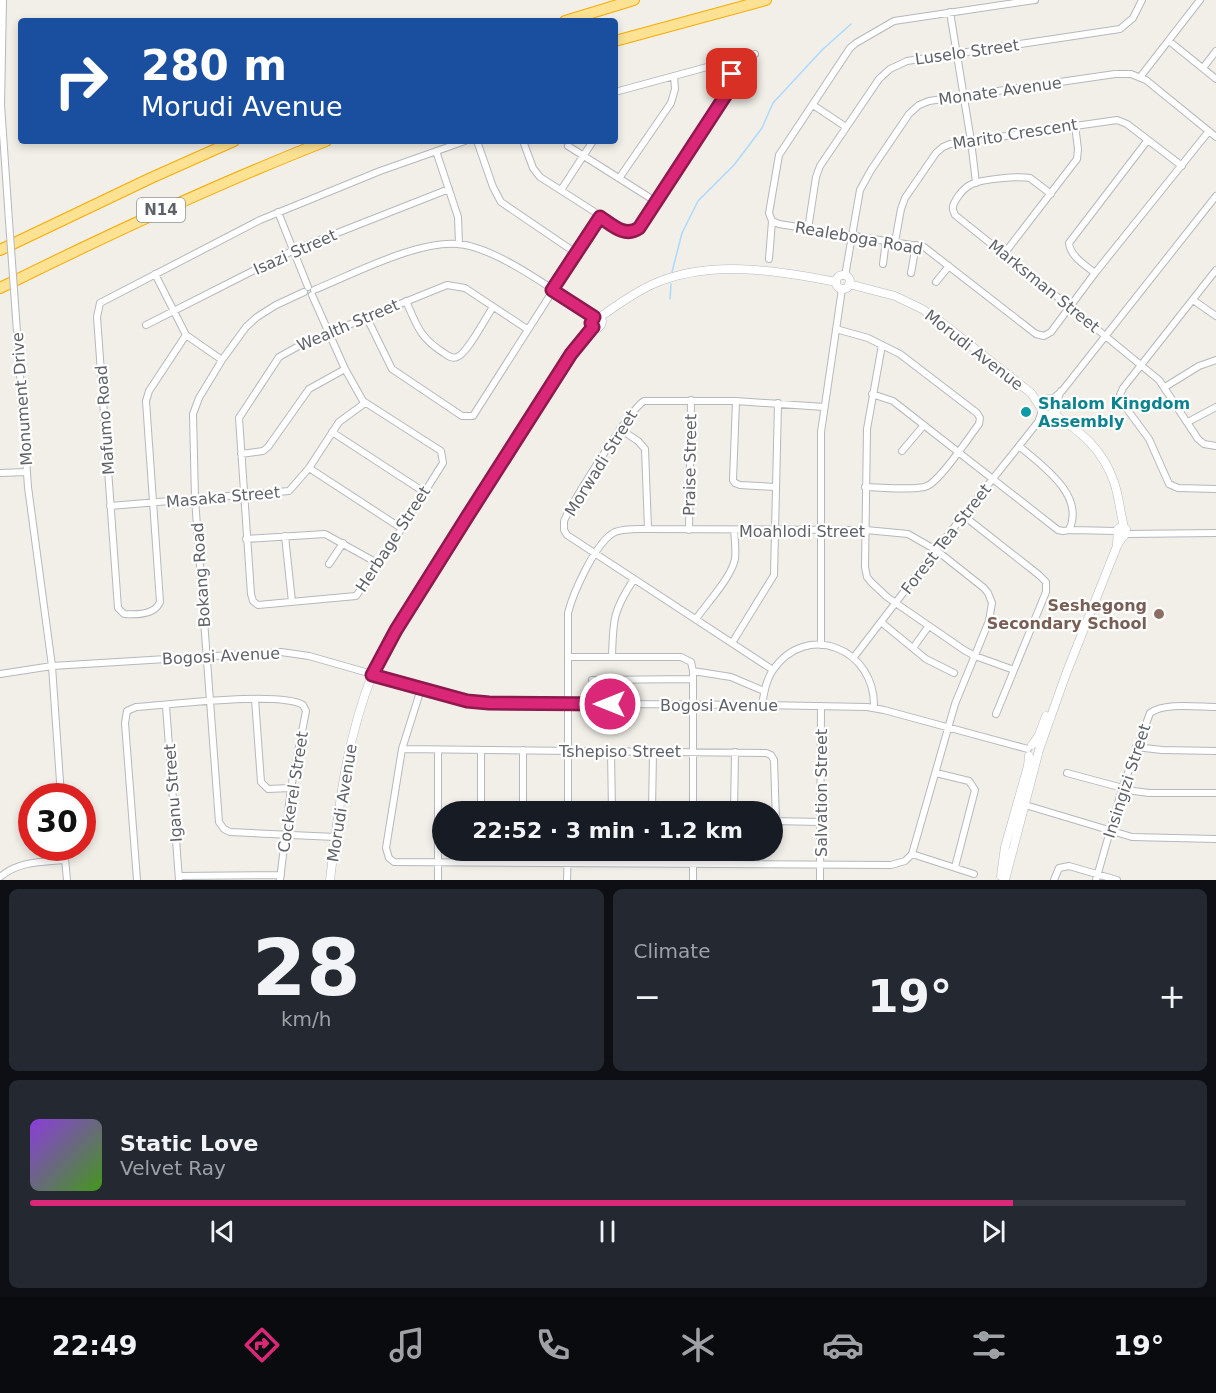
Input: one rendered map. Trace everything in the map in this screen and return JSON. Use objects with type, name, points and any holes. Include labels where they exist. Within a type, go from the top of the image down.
[{"type":"highway","points":[[575,18],[634,0]]},
{"type":"highway","points":[[618,40],[766,0]]},
{"type":"highway","name":"N14","points":[[0,250],[227,144]]},
{"type":"highway","name":"N14","points":[[0,288],[156,212],[240,174],[318,144]]},
{"type":"street","name":"Monument Drive","points":[[3,0],[0,105],[27,472],[52,666],[60,783]]},
{"type":"street","name":"Realeboga Road","points":[[1035,0],[894,21],[850,48],[778,158],[769,213],[772,220],[779,224],[916,245],[929,250],[1039,336],[1051,332],[1095,273],[1209,131]]},
{"type":"street","name":"Luselo Street","points":[[808,229],[817,172],[879,79],[890,69],[908,61],[1114,30],[1128,24],[1136,15],[1142,0]]},
{"type":"street","points":[[1200,0],[1141,76],[1216,137]]},
{"type":"street","points":[[950,12],[976,183],[1027,178],[1036,181],[1051,194]]},
{"type":"street","points":[[1169,41],[1216,79]]},
{"type":"street","points":[[1203,68],[1216,51]]},
{"type":"street","points":[[618,91],[754,54]]},
{"type":"street","points":[[524,144],[536,173],[600,217],[630,233],[639,228],[729,90],[732,79],[730,61]]},
{"type":"street","name":"Monate Avenue","points":[[844,276],[857,198],[863,182],[909,114],[919,105],[929,101],[1115,74],[1141,76]]},
{"type":"street","points":[[621,177],[674,97],[674,76]]},
{"type":"street","points":[[813,105],[846,127]]},
{"type":"street","name":"Marito Crescent","points":[[895,242],[903,203],[936,153],[950,144],[1117,120],[1127,124],[1182,166]]},
{"type":"street","points":[[1004,254],[1077,159],[1075,125]]},
{"type":"street","points":[[1095,273],[1074,255],[1069,249],[1069,243],[1147,141]]},
{"type":"street","name":"Mafumo Road","points":[[186,335],[146,401],[160,602],[155,610],[124,614],[118,608],[110,506],[98,308],[102,301],[278,212],[456,144]]},
{"type":"street","points":[[478,144],[493,187],[501,202],[576,253]]},
{"type":"street","points":[[561,190],[591,144]]},
{"type":"street","points":[[568,146],[621,177],[656,201]]},
{"type":"street","points":[[436,151],[458,220],[459,244]]},
{"type":"street","name":"Marksman Street","points":[[976,183],[960,193],[952,205],[953,212],[1141,364],[1165,387],[1201,442],[1216,446]]},
{"type":"street","name":"Isazi Street","points":[[146,325],[294,250],[449,189]]},
{"type":"street","name":"Forest Tea Street","points":[[854,657],[1216,196]]},
{"type":"street","points":[[278,212],[345,369],[365,403]]},
{"type":"street","points":[[367,318],[392,369],[462,416],[470,418],[476,413],[527,329],[600,217]]},
{"type":"street","points":[[769,259],[772,220]]},
{"type":"street","points":[[883,264],[886,240]]},
{"type":"street","name":"Bokang Road","points":[[335,837],[230,832],[221,826],[217,805],[195,499],[192,429],[194,408],[222,360],[252,321],[276,305],[421,248],[459,244],[493,254],[597,317]]},
{"type":"street","points":[[911,273],[916,245]]},
{"type":"street","points":[[936,282],[949,266]]},
{"type":"street","name":"Morudi Avenue","points":[[330,880],[341,785],[348,750],[372,675],[396,630],[579,341],[593,327],[601,326],[602,321],[597,317],[649,286],[683,274],[703,270],[744,269],[836,282]]},
{"type":"street","points":[[1216,270],[1141,364],[1123,388],[1120,397],[1149,439],[1167,479],[1175,488],[1216,489]]},
{"type":"street","points":[[155,274],[186,335],[222,360]]},
{"type":"street","points":[[821,645],[821,447],[824,407],[836,329],[849,279],[844,276],[839,277],[836,282],[837,286],[846,286]]},
{"type":"street","name":"Wealth Street","points":[[262,605],[256,604],[251,597],[243,496],[240,415],[276,360],[284,353],[329,333],[406,301],[452,285],[465,288],[527,329]]},
{"type":"street","name":"Morudi Avenue","points":[[846,286],[895,296],[936,318],[1083,434],[1102,456],[1114,481],[1122,531],[1066,674],[1030,750],[1022,805]]},
{"type":"street","points":[[1193,300],[1216,316]]},
{"type":"street","points":[[406,301],[427,342],[454,357],[459,356],[468,346],[493,307]]},
{"type":"street","points":[[836,329],[862,336],[914,363],[977,413],[980,418],[979,424],[957,452],[925,487],[866,487]]},
{"type":"street","points":[[882,345],[866,436],[865,567],[867,577],[928,627],[975,656],[1014,669]]},
{"type":"street","points":[[1165,387],[1199,366],[1216,360]]},
{"type":"street","points":[[241,454],[268,447],[309,389],[345,369]]},
{"type":"street","points":[[872,394],[893,401],[1058,530],[1215,533]]},
{"type":"street","name":"Praise Street","points":[[689,530],[691,400]]},
{"type":"street","name":"Morwadi Street","points":[[773,670],[567,535],[564,530],[564,520],[620,429],[635,407],[644,401],[736,401],[824,407]]},
{"type":"street","points":[[736,401],[732,468],[735,483],[746,486],[775,487]]},
{"type":"street","name":"Masaka Street","points":[[110,506],[289,491],[299,482],[339,422],[365,403]]},
{"type":"street","name":"Herbage Street","points":[[262,605],[356,596],[443,463],[441,452],[365,403]]},
{"type":"street","points":[[732,643],[772,580],[775,567],[778,403]]},
{"type":"street","points":[[1188,422],[1216,407]]},
{"type":"street","points":[[902,451],[924,425]]},
{"type":"street","points":[[620,429],[638,441],[645,449],[648,529]]},
{"type":"street","points":[[332,432],[424,492]]},
{"type":"street","points":[[1019,446],[1063,485],[1071,507],[1072,520],[1066,531]]},
{"type":"street","points":[[309,468],[400,528]]},
{"type":"street","points":[[0,473],[27,472]]},
{"type":"street","points":[[964,516],[1043,578],[1046,584],[1046,592],[996,714]]},
{"type":"street","name":"Moahlodi Street","points":[[568,801],[568,621],[570,603],[578,581],[614,532],[648,529],[866,530],[908,534],[936,550],[984,588],[991,598],[992,614],[948,727],[912,854]]},
{"type":"street","points":[[696,619],[731,571],[736,550],[734,530]]},
{"type":"street","points":[[246,539],[326,534],[379,564]]},
{"type":"street","points":[[285,536],[292,602]]},
{"type":"street","points":[[329,564],[343,543]]},
{"type":"street","points":[[612,657],[612,628],[615,612],[634,579]]},
{"type":"street","points":[[881,622],[926,659],[954,673]]},
{"type":"street","points":[[913,648],[928,627]]},
{"type":"street","points":[[762,705],[764,691],[773,670],[790,654],[809,646],[821,645],[832,647],[854,657],[865,670],[872,684],[874,708]]},
{"type":"street","name":"Bogosi Avenue","points":[[0,674],[52,666],[261,652],[291,653],[456,699],[478,702],[874,708],[1030,750]]},
{"type":"street","points":[[568,657],[686,658],[691,662],[693,670],[693,801]]},
{"type":"street","points":[[693,670],[730,677],[764,691]]},
{"type":"street","name":"Morudi Avenue","points":[[1002,880],[1005,847],[1022,805],[1066,674]]},
{"type":"street","points":[[592,680],[693,679]]},
{"type":"street","points":[[421,689],[396,773],[386,848],[391,860],[398,862],[891,865],[902,862],[912,854],[974,874]]},
{"type":"street","points":[[136,880],[125,714],[129,710],[136,707],[255,699],[261,782],[268,789],[291,788]]},
{"type":"street","name":"Cockerel Street","points":[[255,699],[297,702],[303,705],[306,714],[291,788],[280,878]]},
{"type":"street","name":"Iganu Street","points":[[166,706],[179,878]]},
{"type":"street","name":"Salvation Street","points":[[820,880],[821,706]]},
{"type":"street","name":"Insingizi Street","points":[[1096,878],[1122,789],[1148,717],[1154,710],[1168,707],[1216,707]]},
{"type":"street","points":[[1136,747],[1216,751]]},
{"type":"street","name":"Tshepiso Street","points":[[402,749],[766,753],[773,757],[774,801]]},
{"type":"street","points":[[438,750],[438,880]]},
{"type":"street","points":[[481,750],[481,801]]},
{"type":"street","points":[[523,801],[524,750]]},
{"type":"street","points":[[1030,750],[1033,757],[1039,752]]},
{"type":"street","points":[[611,751],[612,801]]},
{"type":"street","points":[[652,801],[653,751]]},
{"type":"street","points":[[734,801],[735,752]]},
{"type":"street","points":[[936,773],[969,781],[975,790],[955,867]]},
{"type":"street","points":[[1067,773],[1122,789],[1149,793],[1216,793]]},
{"type":"street","points":[[1022,805],[1142,838],[1216,839]]},
{"type":"street","points":[[783,821],[820,822]]},
{"type":"street","points":[[0,877],[10,869],[22,864],[54,861]]},
{"type":"street","points":[[65,861],[67,880]]},
{"type":"street","points":[[567,863],[567,880]]},
{"type":"street","points":[[693,864],[693,880]]},
{"type":"street","points":[[1054,877],[1059,868],[1069,866],[1096,878],[1117,880]]},
{"type":"street","points":[[179,878],[280,878]]},
{"type":"waterway","points":[[672,272],[682,233],[698,201],[734,165],[762,128],[773,103],[822,50],[851,24]]},
{"type":"waterway","points":[[670,299],[671,284]]},
{"type":"place","name":"Shalom Kingdom Assembly","points":[[1026,412]]},
{"type":"place","name":"Seshegong Secondary School","points":[[1159,614]]},
{"type":"route","points":[[610,704],[467,701],[372,675],[396,630],[467,517],[579,341],[593,327],[591,321],[594,317],[552,290],[600,217],[626,232],[630,233],[639,228],[729,90],[732,74]]}]
